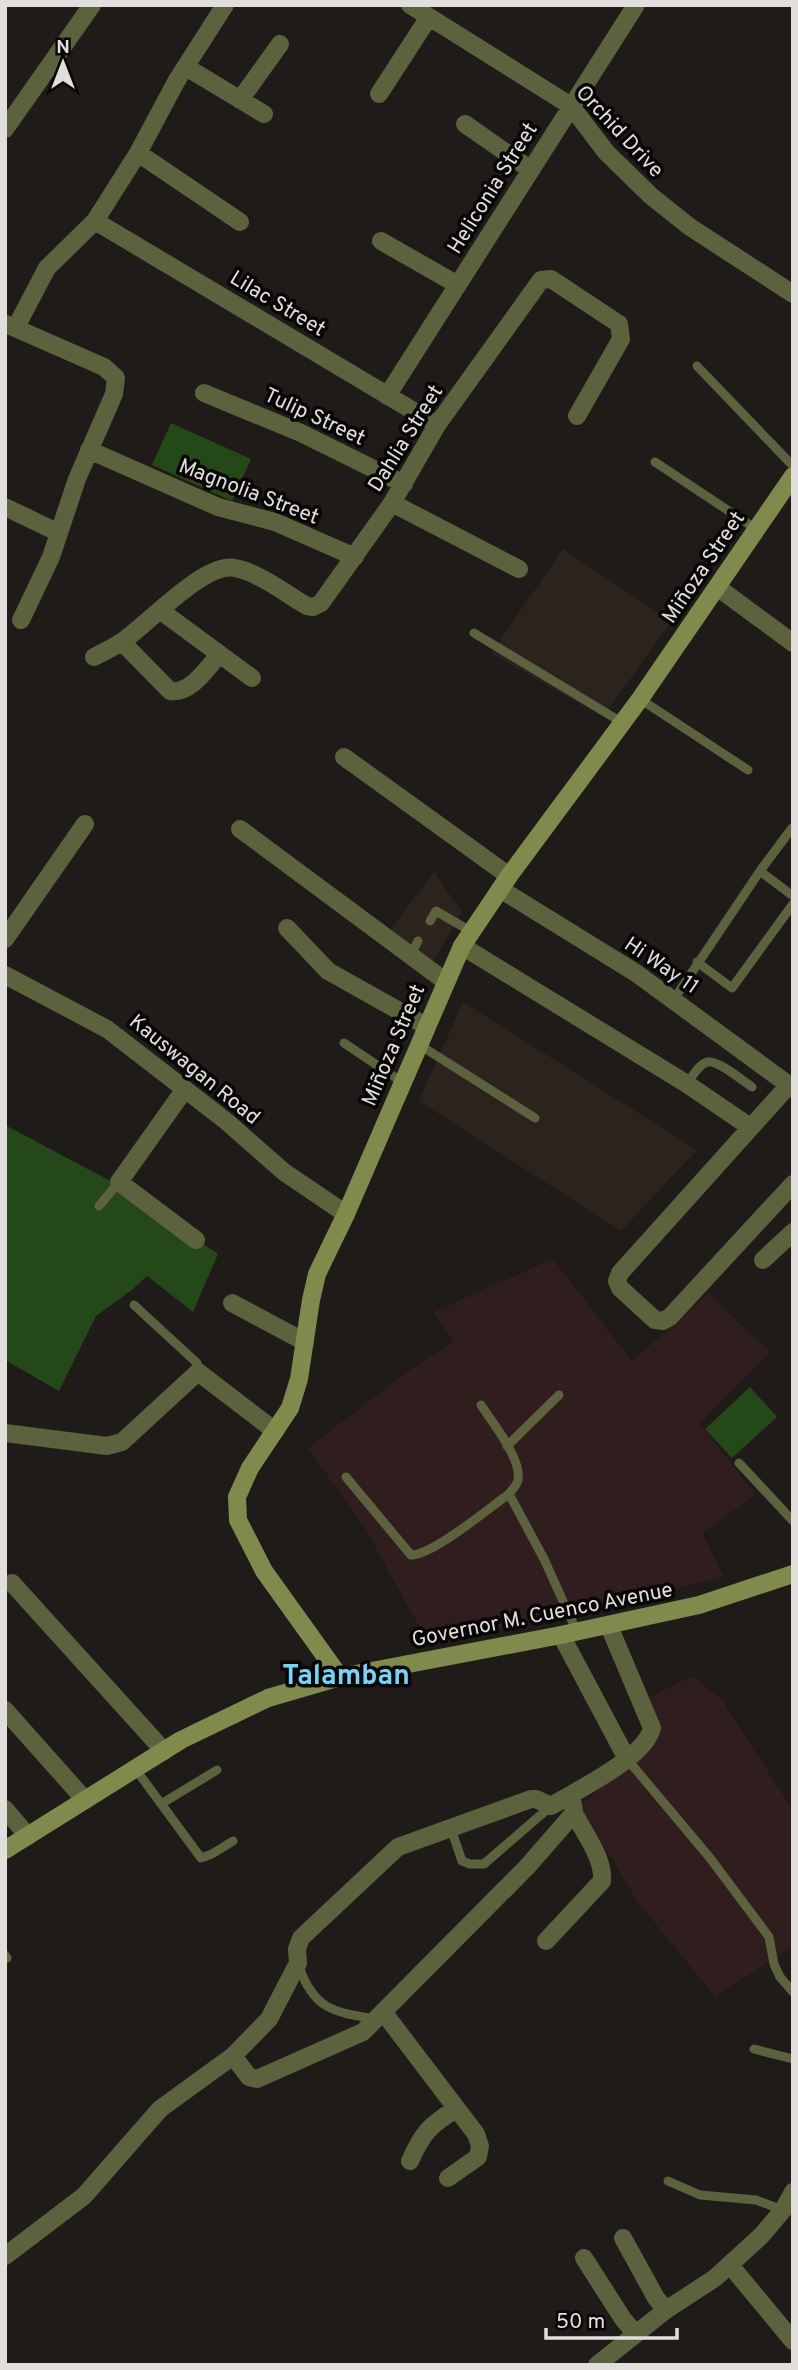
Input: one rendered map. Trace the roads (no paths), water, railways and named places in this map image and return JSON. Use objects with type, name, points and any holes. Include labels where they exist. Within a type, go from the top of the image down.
[{"type":"main road","name":"Miñoza Street","points":[[340,1677],[264,1571],[238,1520],[237,1497],[250,1468],[290,1408],[299,1379],[317,1274],[346,1214],[445,981],[467,939],[504,883],[640,699],[793,476]]},
{"type":"main road","name":"Governor M. Cuenco Avenue","points":[[5,1850],[181,1740],[268,1698],[340,1677],[569,1634],[699,1605],[793,1574]]},
{"type":"street","points":[[5,129],[92,5]]},
{"type":"street","points":[[21,620],[51,557],[77,479],[114,394],[116,378],[104,367],[11,326],[47,268],[95,221],[138,153],[177,80],[225,5]]},
{"type":"street","name":"Orchid Drive","points":[[410,5],[571,106],[606,152],[651,196],[690,227],[793,294]]},
{"type":"street","name":"Heliconia Street","points":[[387,396],[636,5]]},
{"type":"street","points":[[379,94],[429,17]]},
{"type":"street","points":[[240,100],[280,44]]},
{"type":"street","points":[[186,67],[264,114]]},
{"type":"street","points":[[465,124],[531,170]]},
{"type":"street","points":[[138,153],[240,222]]},
{"type":"street","name":"Lilac Street","points":[[95,221],[437,425]]},
{"type":"street","points":[[381,241],[458,285]]},
{"type":"street","name":"Dahlia Street","points":[[161,611],[200,578],[221,568],[230,567],[248,572],[307,606],[313,607],[321,603],[392,503],[437,425],[541,280],[551,279],[619,324],[621,330],[621,339],[577,416]]},
{"type":"street","name":"Tulip Street","points":[[204,393],[301,433],[404,484]]},
{"type":"street","name":"Magnolia Street","points":[[89,450],[218,508],[275,523],[355,557]]},
{"type":"street","points":[[392,503],[519,569]]},
{"type":"street","points":[[5,507],[59,533]]},
{"type":"street","points":[[717,587],[793,643]]},
{"type":"street","points":[[94,657],[122,642],[161,611],[252,678]]},
{"type":"street","points":[[122,642],[170,691],[177,692],[191,685],[219,655]]},
{"type":"street","name":"Hi Way 11","points":[[344,757],[504,883],[674,999],[791,1087]]},
{"type":"street","points":[[5,939],[85,824]]},
{"type":"street","points":[[240,829],[414,948],[445,981]]},
{"type":"street","points":[[287,928],[328,971],[426,1027]]},
{"type":"street","points":[[467,939],[750,1127]]},
{"type":"street","name":"Kauswagan Road","points":[[7,979],[107,1028],[226,1121],[284,1172],[346,1214]]},
{"type":"street","points":[[791,1087],[750,1127],[620,1273],[617,1280],[620,1288],[655,1320],[663,1321],[670,1317],[793,1184]]},
{"type":"street","points":[[185,1089],[119,1182],[196,1240]]},
{"type":"street","points":[[762,1260],[793,1232]]},
{"type":"street","points":[[232,1303],[304,1342]]},
{"type":"street","points":[[5,1433],[116,1445],[198,1372],[275,1431]]},
{"type":"street","points":[[12,1583],[164,1751]]},
{"type":"street","points":[[5,2256],[84,2196],[160,2109],[233,2056],[269,2019],[298,1963],[297,1949],[301,1938],[392,1850],[531,1799],[551,1806],[627,1759],[650,1737],[652,1728],[608,1626]]},
{"type":"street","points":[[569,1634],[627,1759]]},
{"type":"street","points":[[5,1710],[85,1800]]},
{"type":"street","points":[[546,1941],[602,1881],[603,1872],[599,1860],[574,1813],[572,1794]]},
{"type":"street","points":[[5,1810],[28,1836]]},
{"type":"street","points":[[233,2056],[249,2077],[257,2079],[363,2032],[527,1867],[574,1813]]},
{"type":"street","points":[[381,2016],[476,2134],[480,2146],[478,2157],[448,2178]]},
{"type":"street","points":[[410,2161],[423,2133],[432,2123],[456,2109]]},
{"type":"street","points":[[597,2365],[635,2333],[730,2265],[761,2236],[783,2210],[793,2192]]},
{"type":"street","points":[[623,2238],[656,2298],[666,2310]]},
{"type":"street","points":[[584,2258],[635,2333]]},
{"type":"street","points":[[730,2265],[793,2341]]},
{"type":"lane","points":[[697,366],[793,466]]},
{"type":"lane","points":[[655,462],[756,529]]},
{"type":"lane","points":[[474,633],[623,723]]},
{"type":"lane","points":[[640,699],[748,769]]},
{"type":"lane","points":[[674,999],[792,828]]},
{"type":"lane","points":[[760,871],[793,896]]},
{"type":"lane","points":[[697,962],[732,988],[793,904]]},
{"type":"lane","points":[[430,921],[436,911],[467,939]]},
{"type":"lane","points":[[344,1043],[402,1082]]},
{"type":"lane","points":[[418,1044],[534,1118]]},
{"type":"lane","points":[[687,1084],[699,1068],[707,1062],[715,1062],[752,1087]]},
{"type":"lane","points":[[99,1206],[119,1182]]},
{"type":"lane","points":[[134,1305],[197,1363],[198,1372]]},
{"type":"lane","points":[[507,1446],[559,1395]]},
{"type":"lane","points":[[345,1477],[411,1555],[424,1553],[509,1494],[519,1477],[507,1446],[481,1405]]},
{"type":"lane","points":[[739,1463],[793,1521]]},
{"type":"lane","points":[[509,1494],[544,1559],[569,1634]]},
{"type":"lane","points":[[627,1759],[710,1858],[769,1937],[774,1964],[780,1978],[793,1992]]},
{"type":"lane","points":[[134,1768],[201,1858],[233,1841]]},
{"type":"lane","points":[[161,1804],[217,1770]]},
{"type":"lane","points":[[451,1829],[462,1861],[484,1864],[551,1806]]},
{"type":"lane","points":[[298,1963],[311,1994],[333,2010],[381,2016]]},
{"type":"lane","points":[[754,2049],[793,2059]]},
{"type":"lane","points":[[668,2181],[700,2195],[757,2200],[783,2210]]},
{"type":"district","name":"Talamban","points":[[346,1674]]}]
